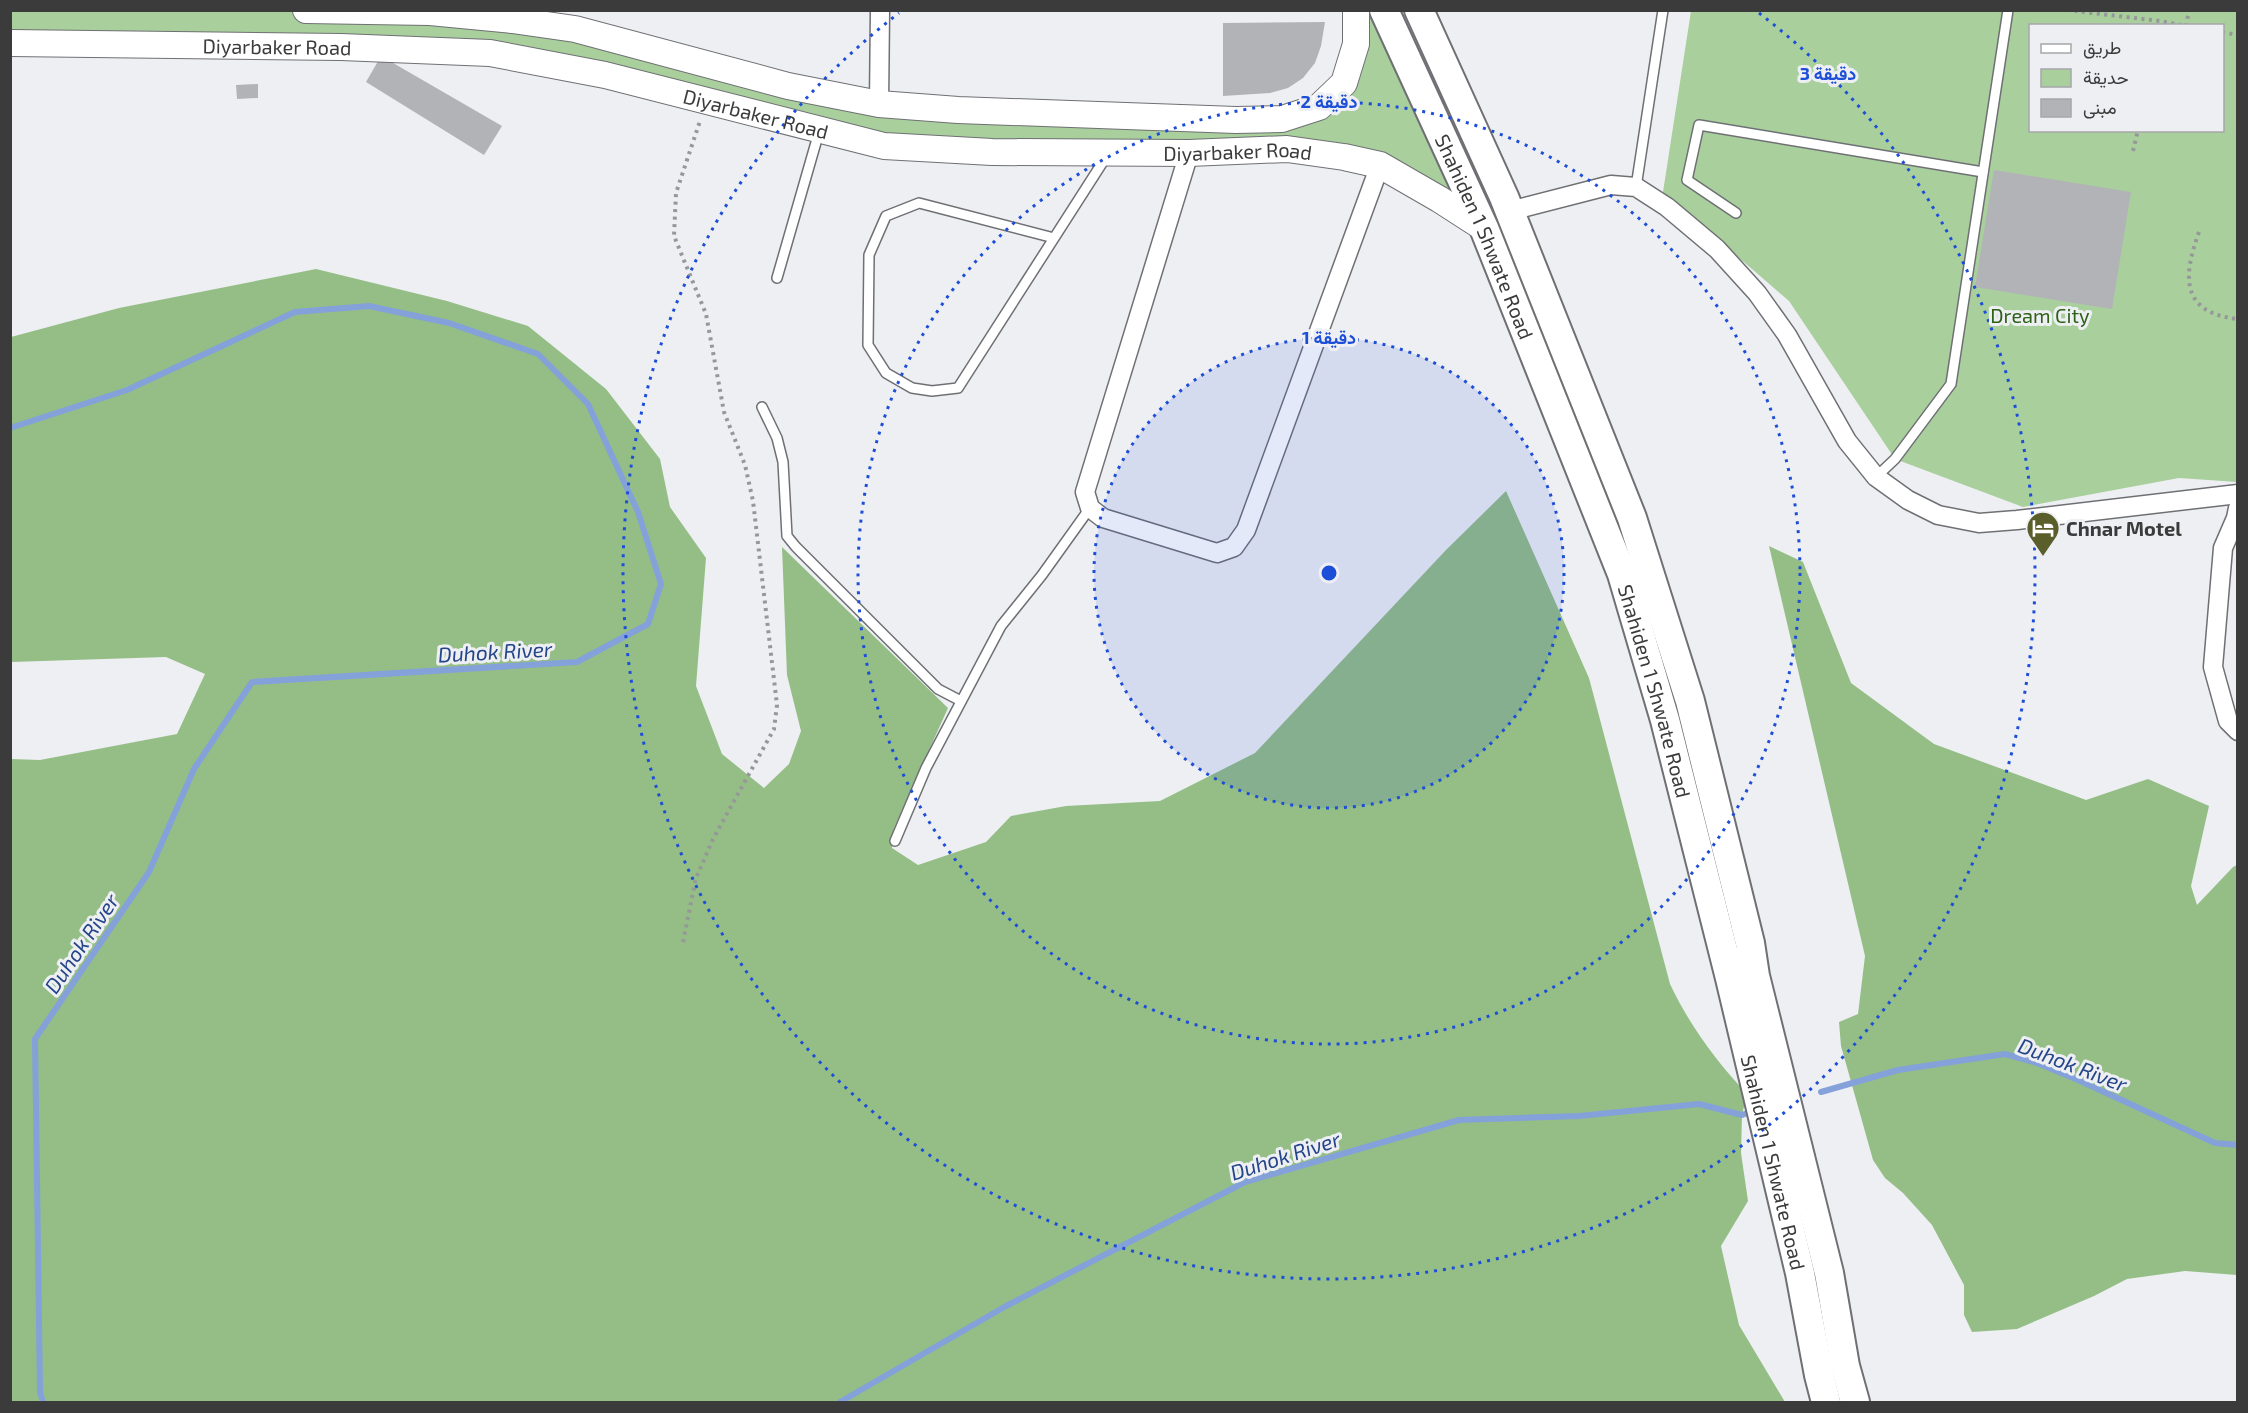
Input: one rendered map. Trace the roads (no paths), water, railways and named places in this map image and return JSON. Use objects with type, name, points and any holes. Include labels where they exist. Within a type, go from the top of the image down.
[{"type":"main road","name":"Diyarbaker Road","points":[[306,10],[513,15],[575,29],[788,86],[879,104],[958,110],[1236,120],[1282,118],[1319,107],[1344,82],[1356,44],[1356,10]]},
{"type":"main road","name":"Shahiden 1 Shwate Road","points":[[1384,10],[1484,228],[1622,574],[1829,1273],[1845,1366],[1855,1402]]},
{"type":"main road","name":"Shahiden 1 Shwate Road","points":[[1419,10],[1509,211],[1639,541],[1690,701],[1750,943],[1743,977],[1826,1402]]},
{"type":"main road","name":"Diyarbaker Road","points":[[10,43],[341,47],[490,53],[605,75],[884,146],[992,152],[1189,153],[1287,150],[1344,157],[1380,165],[1484,228]]},
{"type":"main road","points":[[1097,116],[1103,152]]},
{"type":"street","points":[[879,104],[880,10]]},
{"type":"street","points":[[1189,153],[1085,492],[1090,508],[1103,518],[1217,553],[1234,547],[1246,530],[1380,165]]},
{"type":"street","points":[[1509,211],[1611,185],[1636,187],[1667,207],[1718,249],[1757,293],[1787,335],[1846,441],[1876,477],[1908,500],[1938,515],[1979,523],[2238,494]]},
{"type":"street","points":[[2238,508],[2223,548],[2213,667],[2228,721],[2238,731]]},
{"type":"lane","points":[[1636,187],[1663,10]]},
{"type":"lane","points":[[1876,477],[1895,459],[1951,384],[2007,10]]},
{"type":"lane","points":[[1736,213],[1687,180],[1699,126],[1983,172]]},
{"type":"lane","points":[[777,278],[819,129]]},
{"type":"lane","points":[[1054,238],[919,202],[886,216],[869,255],[868,345],[886,373],[912,387],[932,391],[958,387],[1054,238],[1103,152]]},
{"type":"lane","points":[[762,407],[777,438],[783,462],[787,536],[938,689],[960,701]]},
{"type":"lane","points":[[895,841],[926,768],[1001,626],[1042,575],[1090,508]]},
{"type":"waterway","name":"Duhok River","points":[[10,428],[127,390],[295,312],[369,306],[449,323],[538,354],[588,404],[638,512],[661,584],[648,624],[577,662],[252,682],[194,769],[149,872],[35,1039],[40,1392],[43,1402]]},
{"type":"waterway","name":"Duhok River","points":[[1821,1092],[1898,1070],[2005,1054],[2037,1063],[2078,1080],[2215,1143],[2238,1145]]},
{"type":"waterway","name":"Duhok River","points":[[840,1402],[1006,1306],[1245,1182],[1459,1120],[1579,1116],[1699,1104],[1742,1115],[1750,1112]]},
{"type":"place","name":"Chnar Motel","points":[[2043,557]]},
{"type":"park label","name":"Dream City","points":[[2040,315]]}]
